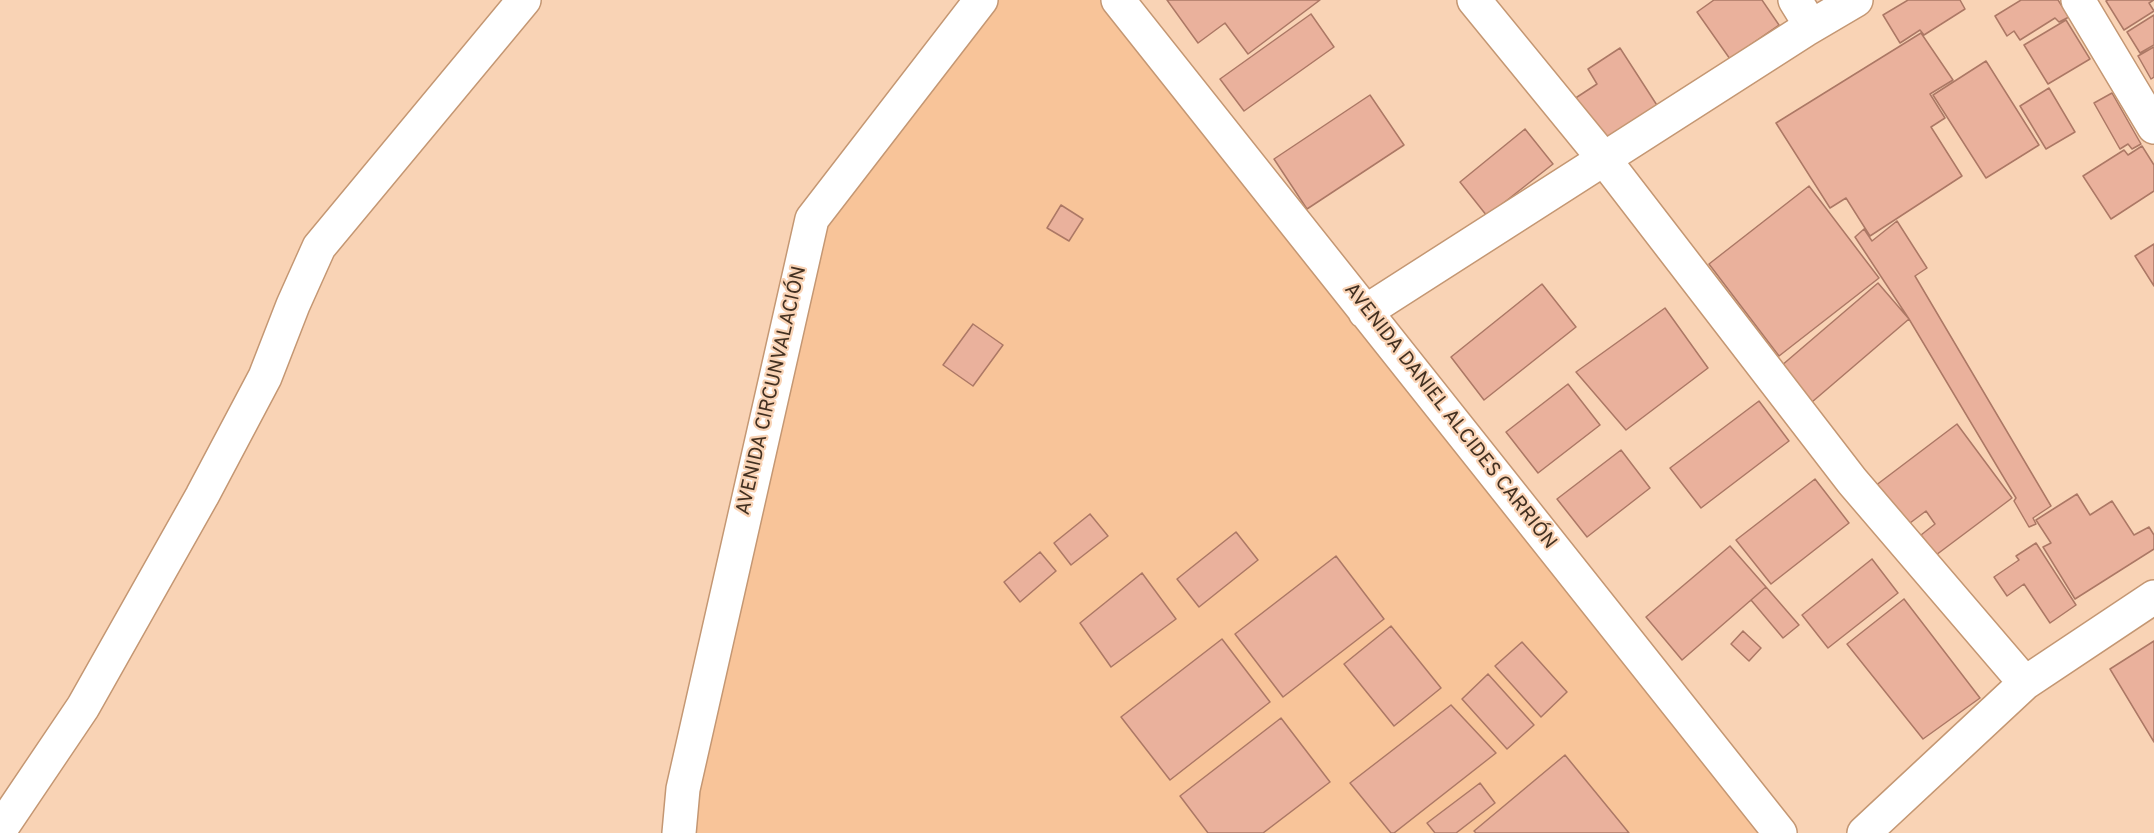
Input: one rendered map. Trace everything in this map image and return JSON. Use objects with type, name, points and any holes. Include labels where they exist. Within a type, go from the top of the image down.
[{"type":"street","points":[[0,830],[83,707],[202,496],[265,377],[319,247],[524,0]]},
{"type":"street","name":"AVENIDA CIRCUNVALACIÓN","points":[[679,833],[683,789],[812,219],[981,0]]},
{"type":"street","name":"AVENIDA DANIEL ALCIDES CARRIÓN","points":[[1118,0],[1780,833]]},
{"type":"street","points":[[1474,0],[1604,159],[1852,481],[2025,683]]},
{"type":"street","points":[[1365,312],[1604,159],[1803,13],[1856,0]]},
{"type":"street","points":[[2078,0],[2154,127]]},
{"type":"street","points":[[1864,833],[2025,683],[2154,597]]},
{"type":"shaded area","points":[[981,0],[1118,0],[1780,833],[679,833],[812,219]]},
{"type":"building","points":[[1167,0],[1320,0],[1248,54],[1225,23],[1198,43]]},
{"type":"building","points":[[1714,0],[1762,0],[1779,25],[1730,59],[1697,12]]},
{"type":"building","points":[[1908,0],[1960,0],[1965,9],[1924,35],[1920,30],[1900,43],[1883,15]]},
{"type":"building","points":[[2021,0],[2058,0],[2069,17],[2059,22],[2055,18],[2020,40],[2014,31],[2007,36],[1995,16]]},
{"type":"building","points":[[2154,0],[2149,3],[2154,11],[2124,30],[2106,1]]},
{"type":"building","points":[[1311,14],[1334,47],[1244,111],[1220,79]]},
{"type":"building","points":[[2154,15],[2154,45],[2140,53],[2127,32]]},
{"type":"building","points":[[2066,20],[2090,59],[2048,84],[2024,45]]},
{"type":"building","points":[[1921,33],[1953,80],[1930,94],[1945,118],[1931,127],[1962,176],[1870,236],[1846,198],[1830,208],[1776,123]]},
{"type":"building","points":[[2154,47],[2154,77],[2151,79],[2138,56]]},
{"type":"building","points":[[1620,48],[1662,113],[1604,151],[1571,101],[1597,84],[1588,69]]},
{"type":"building","points":[[1986,61],[2039,145],[1986,178],[1933,95]]},
{"type":"building","points":[[2049,88],[2075,132],[2046,149],[2020,106]]},
{"type":"building","points":[[2112,93],[2141,144],[2132,149],[2128,144],[2120,149],[2094,103]]},
{"type":"building","points":[[1370,95],[1404,145],[1307,209],[1274,159]]},
{"type":"building","points":[[1525,129],[1553,164],[1487,216],[1460,182]]},
{"type":"building","points":[[2142,146],[2154,165],[2154,191],[2111,219],[2083,176],[2124,150],[2128,155]]},
{"type":"building","points":[[1809,186],[1879,278],[1779,356],[1709,264]]},
{"type":"building","points":[[1061,205],[1083,219],[1069,241],[1047,228]]},
{"type":"building","points":[[1897,221],[1927,268],[1915,276],[2051,506],[2033,518],[2036,524],[2029,527],[2014,501],[2016,498],[1909,319],[1855,237],[1864,229],[1872,241]]},
{"type":"building","points":[[2154,244],[2154,286],[2135,256]]},
{"type":"building","points":[[1878,283],[1909,319],[1812,402],[1781,366]]},
{"type":"building","points":[[1542,284],[1576,327],[1484,400],[1451,357]]},
{"type":"building","points":[[1665,308],[1708,368],[1626,430],[1576,372]]},
{"type":"building","points":[[973,324],[1003,345],[973,386],[943,365]]},
{"type":"building","points":[[1568,384],[1600,425],[1538,473],[1506,432]]},
{"type":"building","points":[[1759,401],[1789,441],[1701,508],[1670,468]]},
{"type":"building","points":[[1957,424],[2012,498],[1936,555],[1921,535],[1935,524],[1926,511],[1906,526],[1875,486]]},
{"type":"building","points":[[1621,450],[1650,488],[1587,537],[1557,499]]},
{"type":"building","points":[[1815,479],[1849,523],[1771,584],[1736,540]]},
{"type":"building","points":[[2077,494],[2090,515],[2112,501],[2134,535],[2149,527],[2154,535],[2154,549],[2075,599],[2043,547],[2051,543],[2036,520]]},
{"type":"building","points":[[1090,514],[1108,536],[1071,565],[1054,543]]},
{"type":"building","points":[[1236,532],[1258,560],[1199,607],[1177,579]]},
{"type":"building","points":[[2036,543],[2076,605],[2050,623],[2024,584],[2007,596],[1994,577],[2019,560],[2016,556]]},
{"type":"building","points":[[1730,546],[1766,587],[1682,660],[1646,617]]},
{"type":"building","points":[[1040,552],[1056,571],[1020,602],[1004,582]]},
{"type":"building","points":[[1336,556],[1384,619],[1283,697],[1235,634]]},
{"type":"building","points":[[1872,559],[1898,593],[1828,648],[1802,615]]},
{"type":"building","points":[[1142,573],[1176,619],[1111,667],[1080,623]]},
{"type":"building","points":[[1766,587],[1799,625],[1783,638],[1751,600]]},
{"type":"building","points":[[1904,599],[1980,698],[1923,739],[1847,644]]},
{"type":"building","points":[[1391,626],[1441,688],[1394,726],[1344,664]]},
{"type":"building","points":[[1743,631],[1761,648],[1749,661],[1731,644]]},
{"type":"building","points":[[1222,639],[1270,702],[1170,780],[1121,717]]},
{"type":"building","points":[[2154,641],[2154,742],[2110,669]]},
{"type":"building","points":[[1522,642],[1567,692],[1541,717],[1495,666]]},
{"type":"building","points":[[1488,674],[1534,725],[1507,749],[1462,699]]},
{"type":"building","points":[[1451,705],[1496,753],[1394,833],[1391,833],[1350,783]]},
{"type":"building","points":[[1281,718],[1330,782],[1263,833],[1208,833],[1180,796]]},
{"type":"building","points":[[1565,755],[1629,833],[1476,833],[1474,831]]},
{"type":"building","points":[[1480,783],[1495,803],[1456,833],[1435,833],[1427,823]]}]
